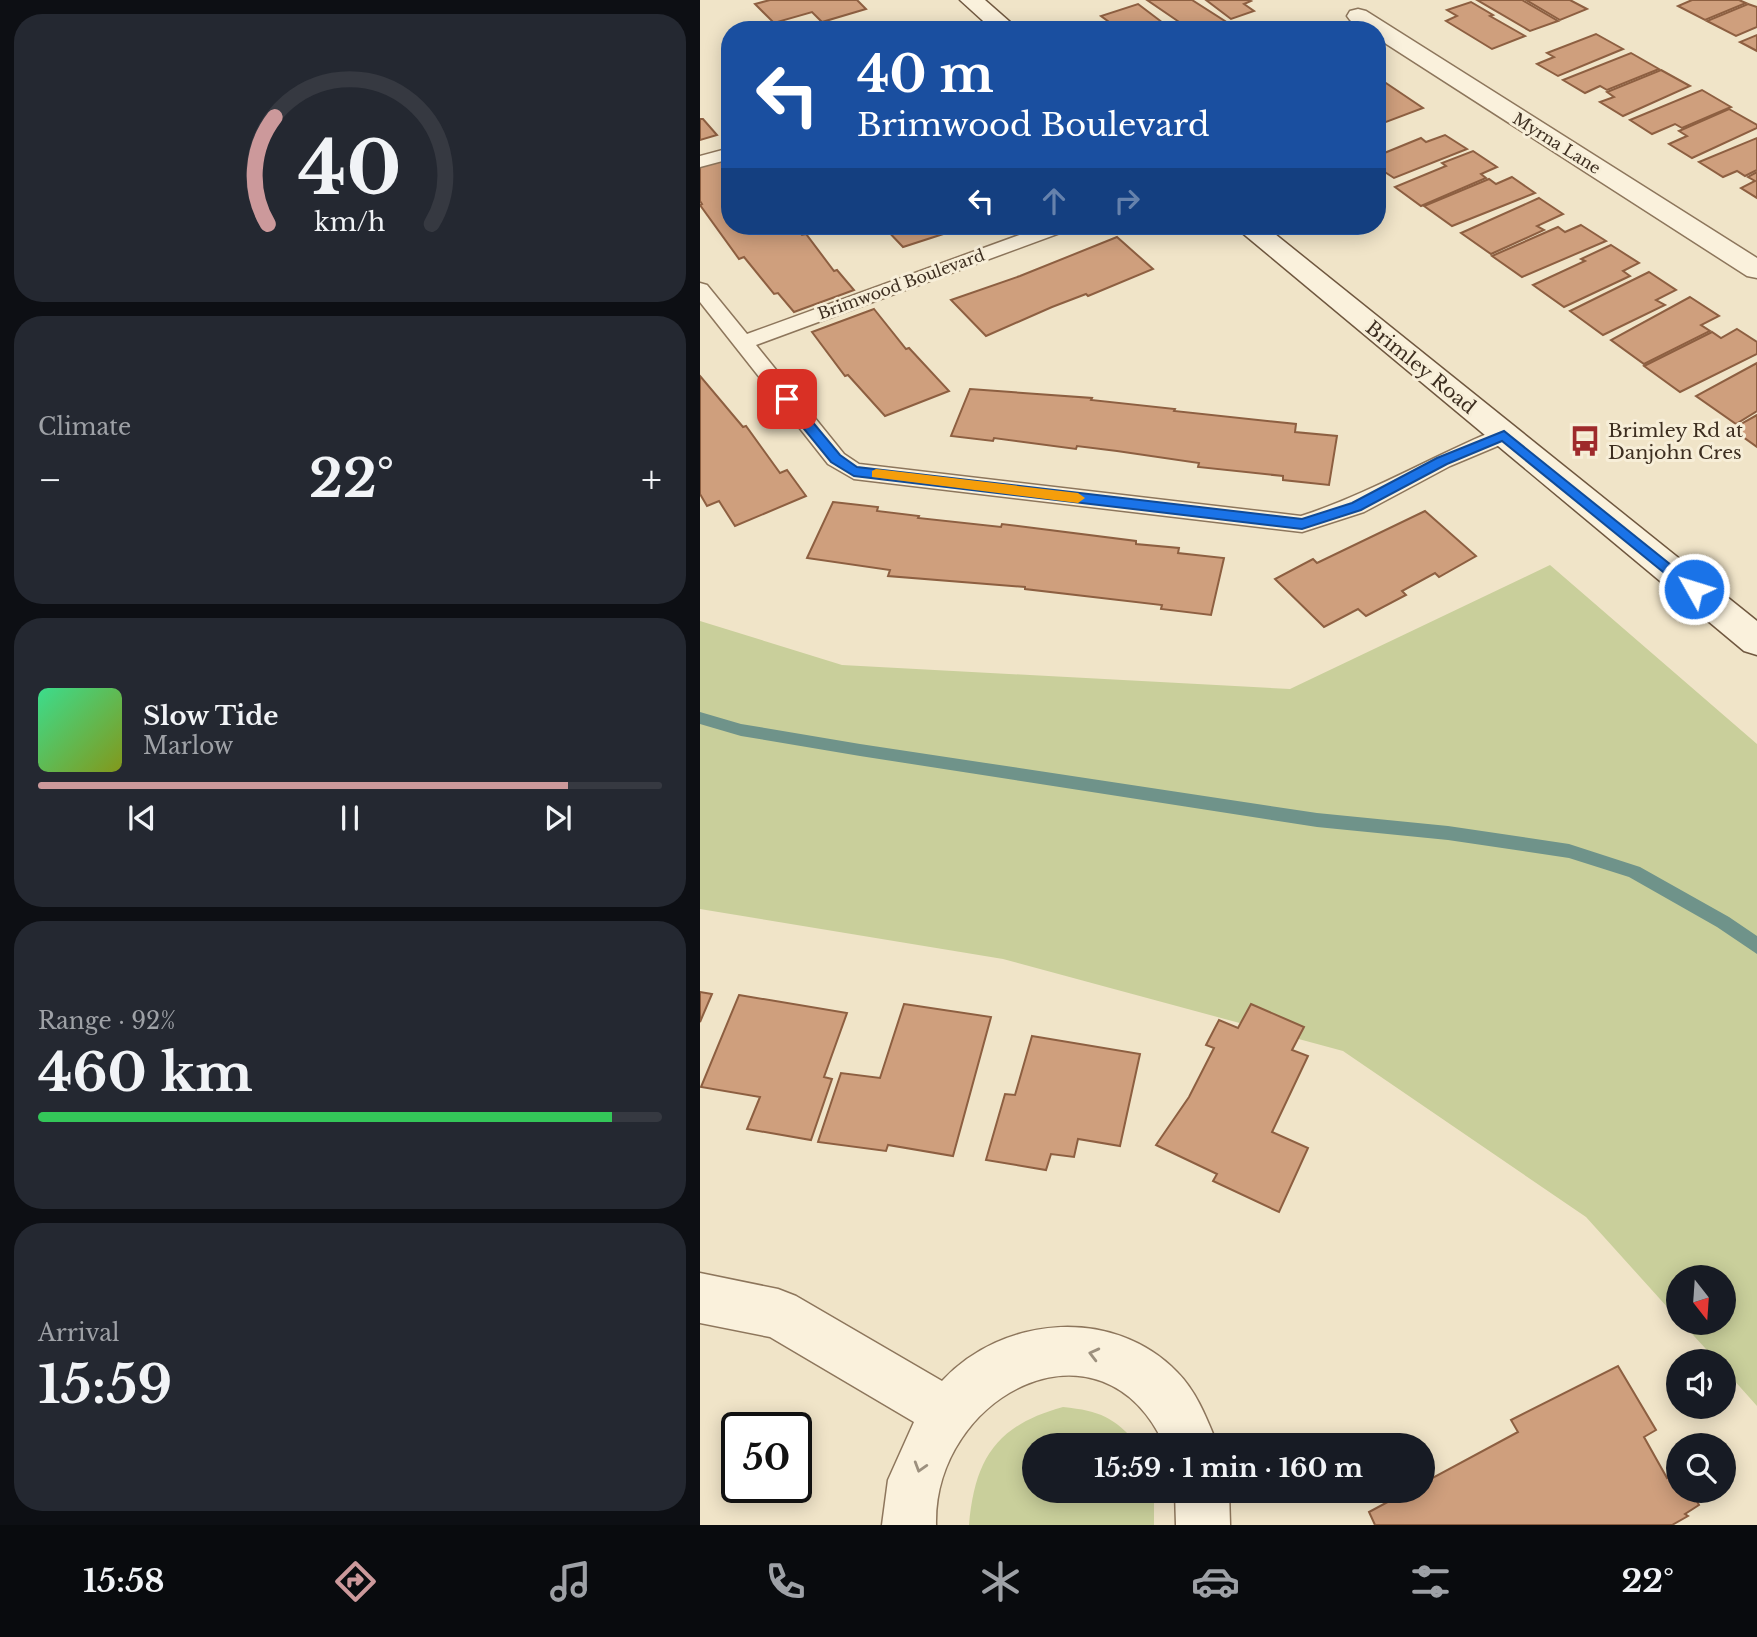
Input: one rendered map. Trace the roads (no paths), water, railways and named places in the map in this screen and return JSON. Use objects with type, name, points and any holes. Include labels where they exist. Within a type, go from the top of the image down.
[{"type":"street","points":[[971,0],[997,21]]},
{"type":"street","name":"Myrna Lane","points":[[1386,33],[1757,270]]},
{"type":"street","name":"Brimley Road","points":[[1259,235],[1757,641]]},
{"type":"street","points":[[700,1298],[778,1314],[948,1413]]},
{"type":"street","points":[[909,1525],[908,1514],[921,1460],[948,1413],[984,1377],[1027,1356],[1073,1349],[1116,1360],[1155,1383],[1184,1422],[1188,1433]]},
{"type":"street","points":[[1202,1503],[1203,1525]]},
{"type":"lane","points":[[700,162],[721,156]]},
{"type":"lane","name":"Brimwood Boulevard","points":[[742,343],[1036,235]]},
{"type":"lane","points":[[700,289],[836,458],[854,471],[1302,524],[1356,506],[1442,461],[1504,435]]},
{"type":"waterway","points":[[700,718],[741,730],[860,750],[1317,820],[1448,833],[1569,851],[1634,872],[1723,922],[1757,946]]},
{"type":"place","name":"Brimley Rd at Danjohn Cres","points":[[1585,441]]}]
